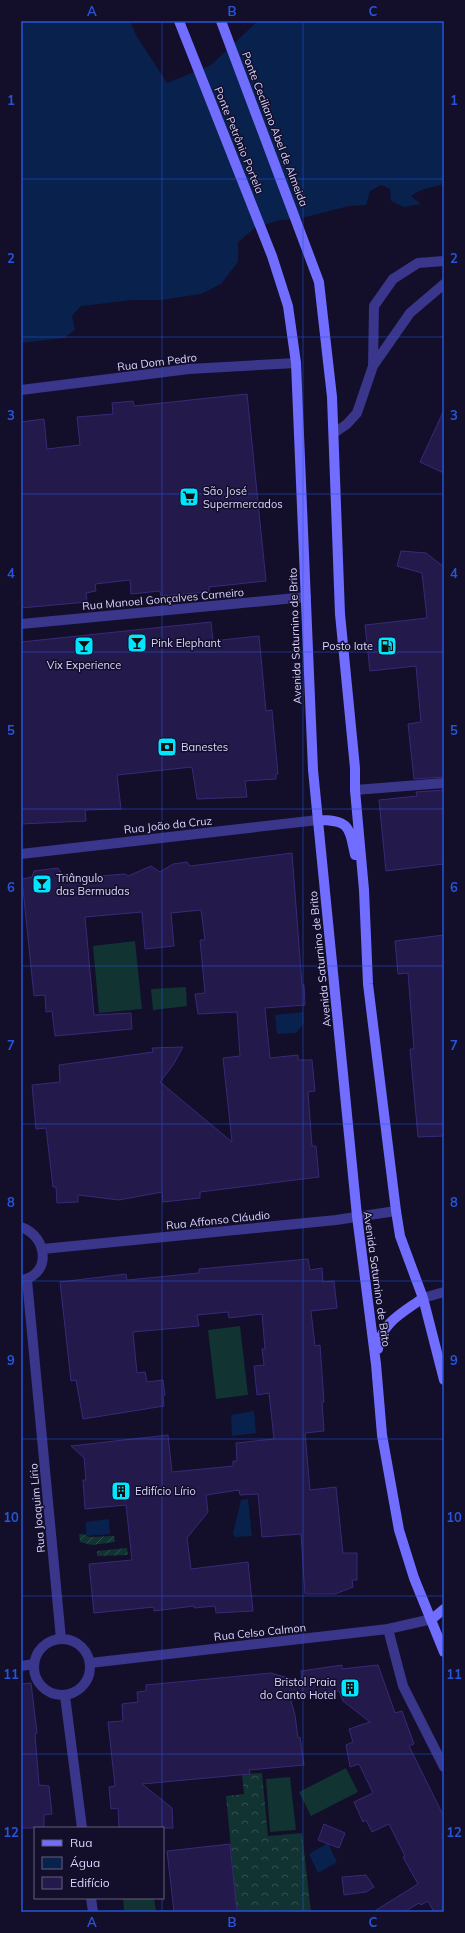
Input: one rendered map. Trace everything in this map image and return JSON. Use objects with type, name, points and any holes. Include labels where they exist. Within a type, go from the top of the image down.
[{"type":"main road","name":"Ponte Petrônio Portela","points":[[179,21],[272,256]]},
{"type":"main road","name":"Ponte Ceciliano Abel de Almeida","points":[[221,21],[306,245],[320,290],[332,397],[334,433]]},
{"type":"main road","name":"Avenida Saturnino de Brito","points":[[272,256],[288,306],[296,363],[313,770],[357,1216],[376,1364],[382,1435],[399,1530],[414,1578],[432,1619],[444,1652]]},
{"type":"main road","points":[[334,433],[340,614],[355,768],[355,790],[364,890],[368,984],[400,1236],[423,1298],[444,1380]]},
{"type":"main road","points":[[318,820],[336,820],[345,825],[350,834],[364,890]]},
{"type":"main road","points":[[376,1364],[378,1340],[385,1326],[423,1298]]},
{"type":"main road","points":[[432,1619],[444,1609]]},
{"type":"street","points":[[374,366],[374,306],[393,278],[418,263],[444,261]]},
{"type":"street","points":[[334,433],[347,424],[356,413],[374,366],[410,313],[444,284]]},
{"type":"street","name":"Rua Dom Pedro","points":[[21,390],[189,369],[296,363]]},
{"type":"street","name":"Rua Manoel Gonçalves Carneiro","points":[[21,624],[306,597]]},
{"type":"street","points":[[355,790],[444,783]]},
{"type":"street","name":"Rua João da Cruz","points":[[21,854],[318,820]]},
{"type":"street","name":"Rua Affonso Cláudio","points":[[43,1250],[396,1211]]},
{"type":"street","points":[[21,1227],[35,1235],[43,1250],[43,1258],[40,1267],[34,1274],[24,1280]]},
{"type":"street","name":"Rua Joaquim Lírio","points":[[24,1280],[61,1639]]},
{"type":"street","points":[[423,1298],[444,1292]]},
{"type":"street","name":"Rua Celso Calmon","points":[[90,1663],[388,1630],[432,1619]]},
{"type":"street","points":[[388,1630],[403,1686],[444,1767]]},
{"type":"street","points":[[61,1639],[71,1641],[80,1646],[86,1653],[90,1663],[90,1672],[87,1681],[74,1693],[65,1696],[48,1692],[44,1689],[37,1681],[34,1664],[38,1651],[48,1642],[61,1639]]},
{"type":"street","points":[[21,1666],[34,1664]]},
{"type":"street","points":[[65,1696],[82,1827]]},
{"type":"street","points":[[91,1899],[93,1912]]},
{"type":"green space","points":[[135,941],[142,1009],[99,1013],[93,946]]},
{"type":"green space","points":[[186,987],[187,1006],[153,1010],[151,989]]},
{"type":"green space","points":[[240,1326],[248,1395],[216,1399],[208,1330]]},
{"type":"green space","points":[[79,1534],[90,1537],[114,1536],[115,1542],[92,1545],[80,1542]]},
{"type":"green space","points":[[127,1548],[128,1555],[97,1556],[97,1551]]},
{"type":"green space","points":[[346,1768],[358,1792],[311,1816],[299,1792]]},
{"type":"green space","points":[[262,1773],[268,1836],[302,1833],[311,1912],[237,1912],[226,1796],[244,1794],[242,1774]]},
{"type":"green space","points":[[290,1777],[296,1830],[270,1832],[266,1779]]},
{"type":"green space","points":[[123,1899],[154,1899],[156,1912],[124,1912]]},
{"type":"water","points":[[21,21],[130,21],[136,35],[167,83],[211,65],[258,21],[444,21],[444,184],[421,190],[411,196],[421,204],[404,207],[391,201],[390,189],[381,185],[370,191],[366,205],[349,206],[298,219],[280,220],[255,228],[238,242],[238,262],[221,284],[201,294],[161,300],[132,300],[81,306],[72,316],[75,330],[64,338],[21,343]]},
{"type":"water","points":[[303,1012],[304,1023],[296,1033],[277,1034],[275,1015]]},
{"type":"water","points":[[254,1411],[256,1433],[232,1436],[231,1415]]},
{"type":"water","points":[[248,1499],[252,1536],[235,1537],[233,1534],[241,1500]]},
{"type":"water","points":[[109,1519],[110,1534],[86,1536],[86,1522]]},
{"type":"water","points":[[328,1843],[337,1862],[318,1873],[309,1854]]},
{"type":"building","points":[[247,394],[266,581],[209,587],[209,592],[161,596],[160,591],[131,594],[130,580],[95,584],[96,591],[86,593],[87,602],[21,608],[21,422],[44,419],[47,449],[80,445],[77,417],[113,414],[112,403],[133,401],[134,406]]},
{"type":"building","points":[[444,410],[444,473],[420,462]]},
{"type":"building","points":[[401,551],[426,553],[444,567],[444,777],[414,779],[408,724],[421,722],[416,666],[370,671],[365,625],[427,618],[422,573],[397,566]]},
{"type":"building","points":[[211,622],[213,641],[259,636],[266,711],[272,710],[278,774],[276,774],[276,779],[245,781],[247,797],[197,799],[192,767],[117,775],[121,809],[85,810],[86,821],[21,824],[21,642]]},
{"type":"building","points":[[444,790],[444,864],[386,871],[379,800],[417,796],[416,792]]},
{"type":"building","points":[[292,853],[302,985],[304,985],[305,1005],[265,1008],[270,1058],[298,1055],[298,1060],[312,1060],[315,1091],[308,1092],[312,1146],[316,1146],[319,1177],[200,1192],[200,1198],[163,1202],[162,1192],[119,1200],[78,1195],[78,1202],[57,1203],[56,1187],[53,1187],[46,1128],[36,1129],[32,1085],[60,1082],[59,1065],[153,1052],[152,1048],[183,1047],[173,1065],[160,1082],[232,1142],[223,1058],[240,1056],[237,1012],[198,1014],[195,994],[205,993],[200,940],[205,940],[201,910],[171,913],[174,946],[145,949],[142,912],[85,917],[94,1015],[131,1013],[132,1029],[55,1036],[52,1011],[46,1012],[45,995],[34,996],[22,879],[32,877],[34,871],[58,868],[62,874],[74,874],[74,878],[125,874],[128,876],[151,866],[160,872],[173,864],[187,862],[190,866]]},
{"type":"building","points":[[444,935],[444,1136],[418,1137],[410,1049],[414,1049],[408,973],[398,974],[395,941]]},
{"type":"building","points":[[308,1259],[310,1270],[322,1268],[323,1282],[334,1281],[337,1308],[311,1311],[315,1346],[320,1345],[324,1402],[322,1402],[324,1431],[305,1433],[310,1490],[336,1487],[343,1553],[357,1553],[357,1580],[352,1580],[353,1587],[335,1594],[305,1594],[301,1534],[262,1537],[258,1494],[240,1495],[239,1490],[206,1495],[208,1512],[187,1538],[191,1569],[248,1562],[253,1611],[216,1613],[215,1606],[194,1608],[194,1606],[154,1611],[154,1607],[94,1613],[89,1564],[132,1560],[126,1505],[85,1509],[83,1480],[86,1480],[84,1458],[71,1446],[168,1435],[172,1472],[233,1466],[233,1461],[237,1461],[236,1443],[274,1439],[269,1393],[257,1395],[254,1366],[264,1365],[262,1349],[265,1349],[262,1314],[229,1318],[228,1312],[197,1315],[199,1326],[133,1332],[137,1373],[145,1372],[147,1382],[163,1380],[165,1395],[163,1396],[164,1406],[83,1419],[76,1380],[71,1381],[60,1282],[126,1274],[127,1280],[199,1273],[199,1269]]},
{"type":"building","points":[[342,1665],[342,1669],[378,1665],[395,1713],[402,1711],[414,1744],[409,1746],[444,1817],[444,1912],[434,1912],[428,1901],[421,1905],[419,1903],[404,1912],[373,1912],[418,1884],[403,1857],[405,1856],[389,1824],[372,1832],[366,1820],[363,1822],[354,1802],[373,1793],[359,1764],[350,1767],[346,1745],[353,1742],[349,1729],[370,1722],[343,1701],[339,1691],[289,1694],[295,1715],[298,1738],[300,1737],[304,1765],[249,1770],[250,1774],[142,1784],[172,1808],[173,1828],[119,1827],[118,1808],[111,1809],[109,1787],[115,1786],[108,1722],[123,1721],[122,1704],[138,1702],[137,1692],[146,1691],[146,1685],[271,1673],[302,1682],[301,1671]]},
{"type":"building","points":[[31,1683],[37,1733],[35,1734],[39,1785],[49,1786],[52,1814],[44,1815],[44,1827],[21,1828],[21,1684]]},
{"type":"building","points":[[324,1824],[345,1833],[339,1848],[318,1840]]},
{"type":"building","points":[[230,1844],[237,1912],[174,1912],[167,1851]]},
{"type":"building","points":[[366,1875],[374,1887],[366,1892],[344,1895],[342,1877]]},
{"type":"place","name":"São José Supermercados","points":[[189,497]]},
{"type":"place","name":"Pink Elephant","points":[[137,643]]},
{"type":"place","name":"Vix Experience","points":[[84,646]]},
{"type":"place","name":"Posto Iate","points":[[387,646]]},
{"type":"place","name":"Banestes","points":[[167,747]]},
{"type":"place","name":"Triângulo das Bermudas","points":[[42,884]]},
{"type":"place","name":"Edifício Lírio","points":[[121,1491]]},
{"type":"place","name":"Bristol Praia do Canto Hotel","points":[[350,1688]]}]
